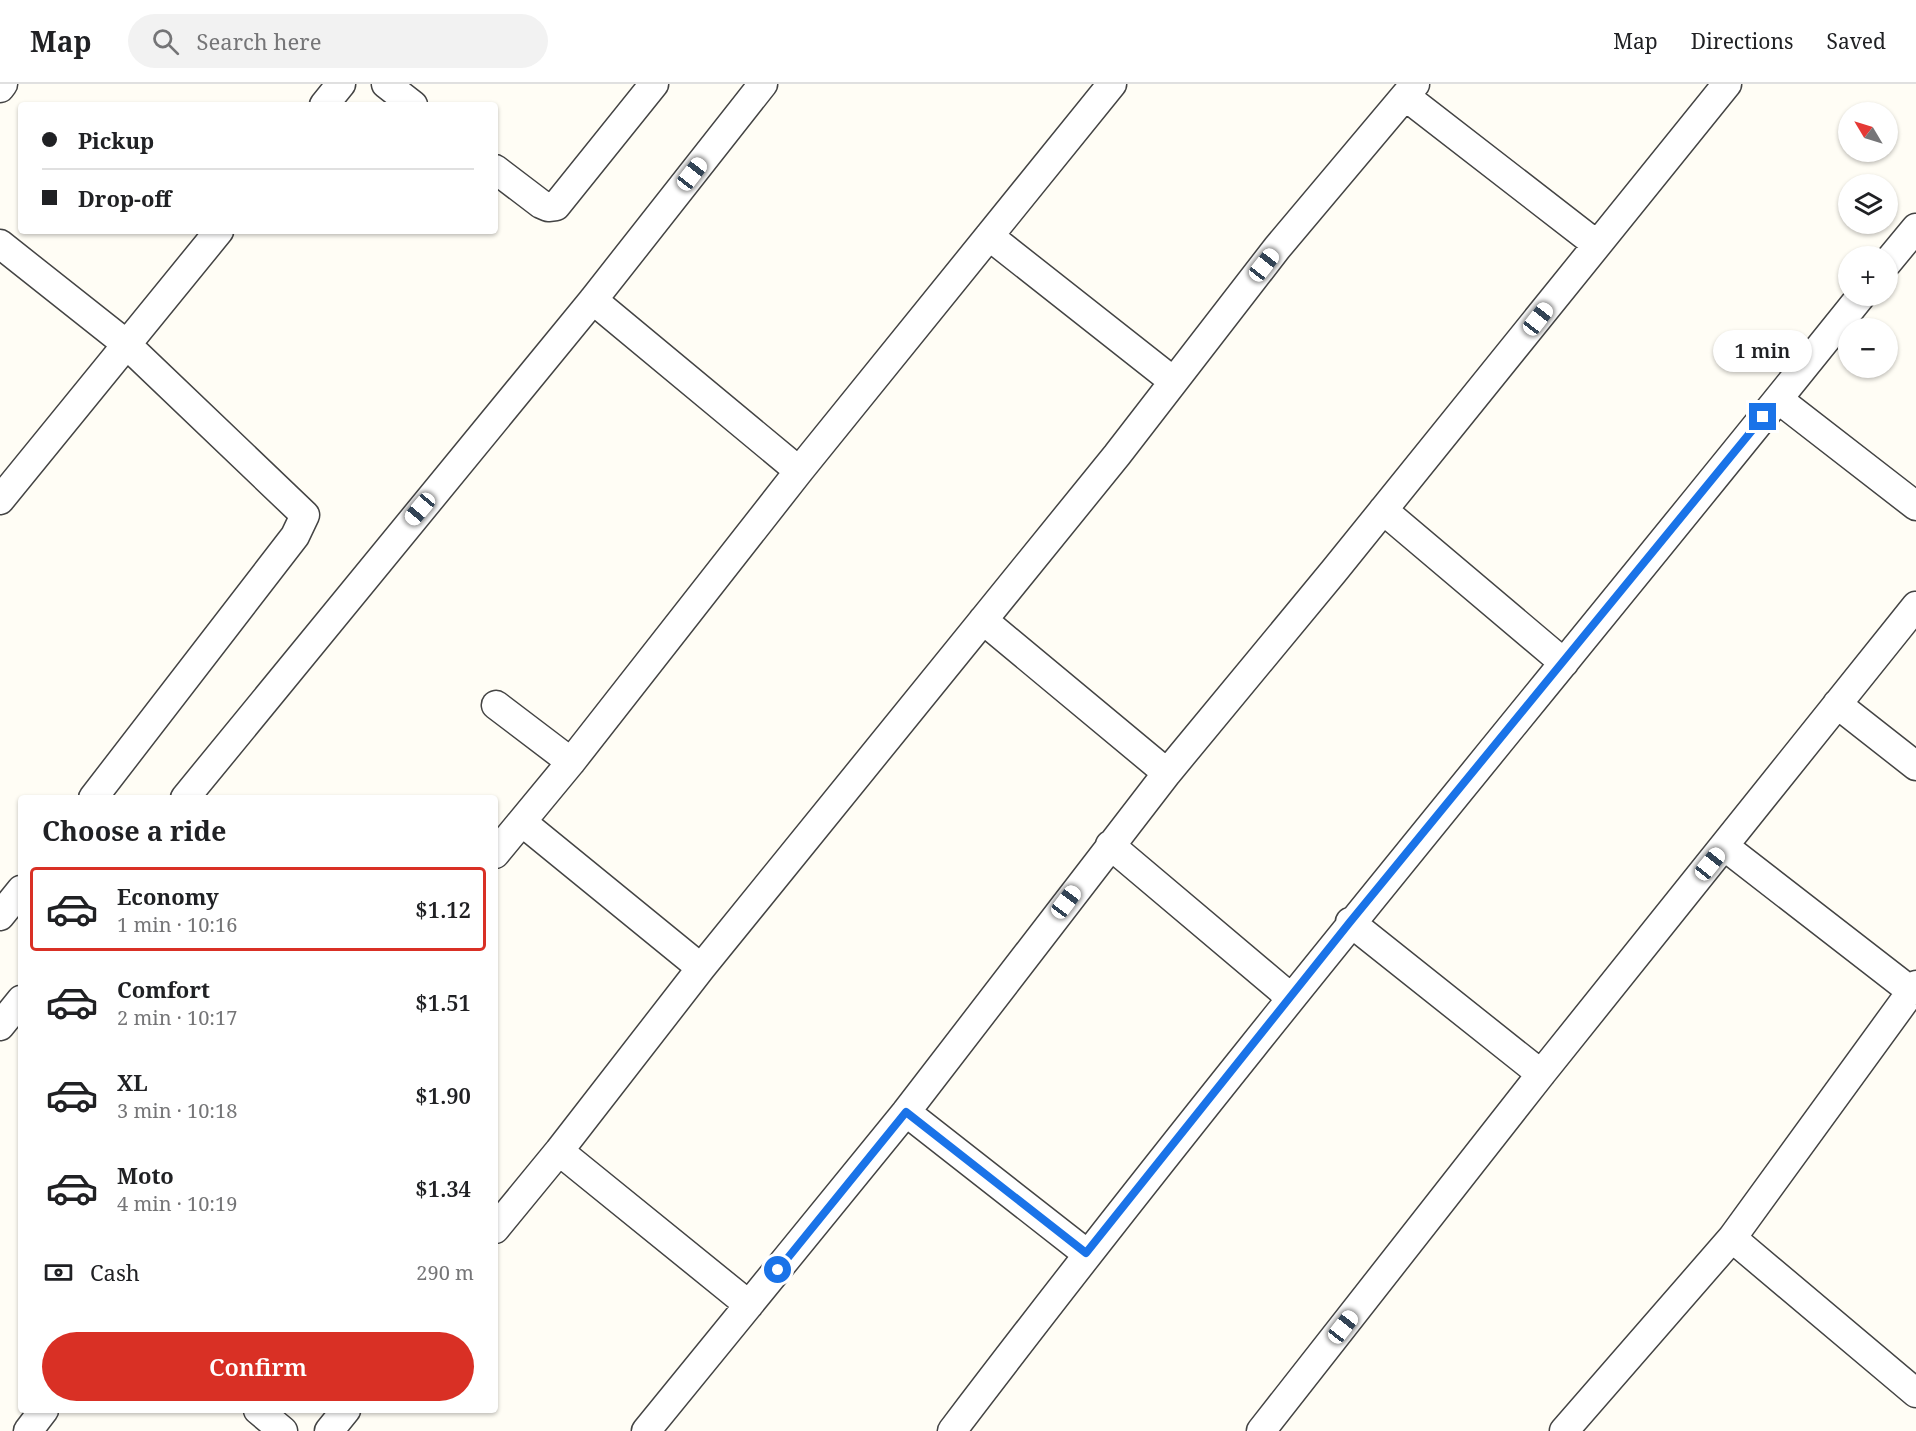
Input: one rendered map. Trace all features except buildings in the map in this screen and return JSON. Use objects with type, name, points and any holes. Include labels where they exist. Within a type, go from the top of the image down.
[{"type":"street","points":[[0,88],[3,84]]},
{"type":"street","points":[[326,102],[341,84]]},
{"type":"street","points":[[386,84],[408,102]]},
{"type":"street","points":[[498,171],[541,204],[548,207],[556,206],[654,84]]},
{"type":"street","points":[[187,795],[593,300],[763,84]]},
{"type":"street","points":[[498,850],[571,762],[799,471],[1112,84]]},
{"type":"street","points":[[646,1431],[906,1112],[1167,773],[1727,84]]},
{"type":"street","points":[[498,1225],[559,1151],[701,968],[983,620],[1277,248],[1410,90],[1596,244]]},
{"type":"street","points":[[1898,250],[1916,228]]},
{"type":"street","points":[[0,500],[217,234]]},
{"type":"street","points":[[989,236],[1173,381]]},
{"type":"street","points":[[0,244],[125,344],[304,515],[295,536],[95,795]]},
{"type":"street","points":[[593,300],[799,471]]},
{"type":"street","points":[[952,1431],[1086,1253],[1350,922],[1564,663],[1853,306]]},
{"type":"street","points":[[1778,399],[1916,506]]},
{"type":"street","points":[[1383,510],[1564,663]]},
{"type":"street","points":[[1275,1426],[1540,1074],[1916,606]]},
{"type":"street","points":[[983,620],[1167,773]]},
{"type":"street","points":[[1837,704],[1916,766]]},
{"type":"street","points":[[496,705],[571,762]]},
{"type":"street","points":[[522,822],[701,968]]},
{"type":"street","points":[[1110,845],[1290,997]]},
{"type":"street","points":[[1564,1431],[1732,1238],[1913,988],[1724,846]]},
{"type":"street","points":[[0,916],[18,894]]},
{"type":"street","points":[[1350,922],[1540,1074]]},
{"type":"street","points":[[0,1026],[18,1004]]},
{"type":"street","points":[[906,1112],[1086,1253]]},
{"type":"street","points":[[559,1151],[749,1305]]},
{"type":"street","points":[[1732,1238],[1916,1393]]},
{"type":"street","points":[[28,1431],[42,1413]]},
{"type":"street","points":[[262,1413],[283,1431]]},
{"type":"street","points":[[329,1431],[344,1413]]},
{"type":"route","points":[[778,1270],[906,1112],[1086,1253],[1350,922],[1763,417]]}]
